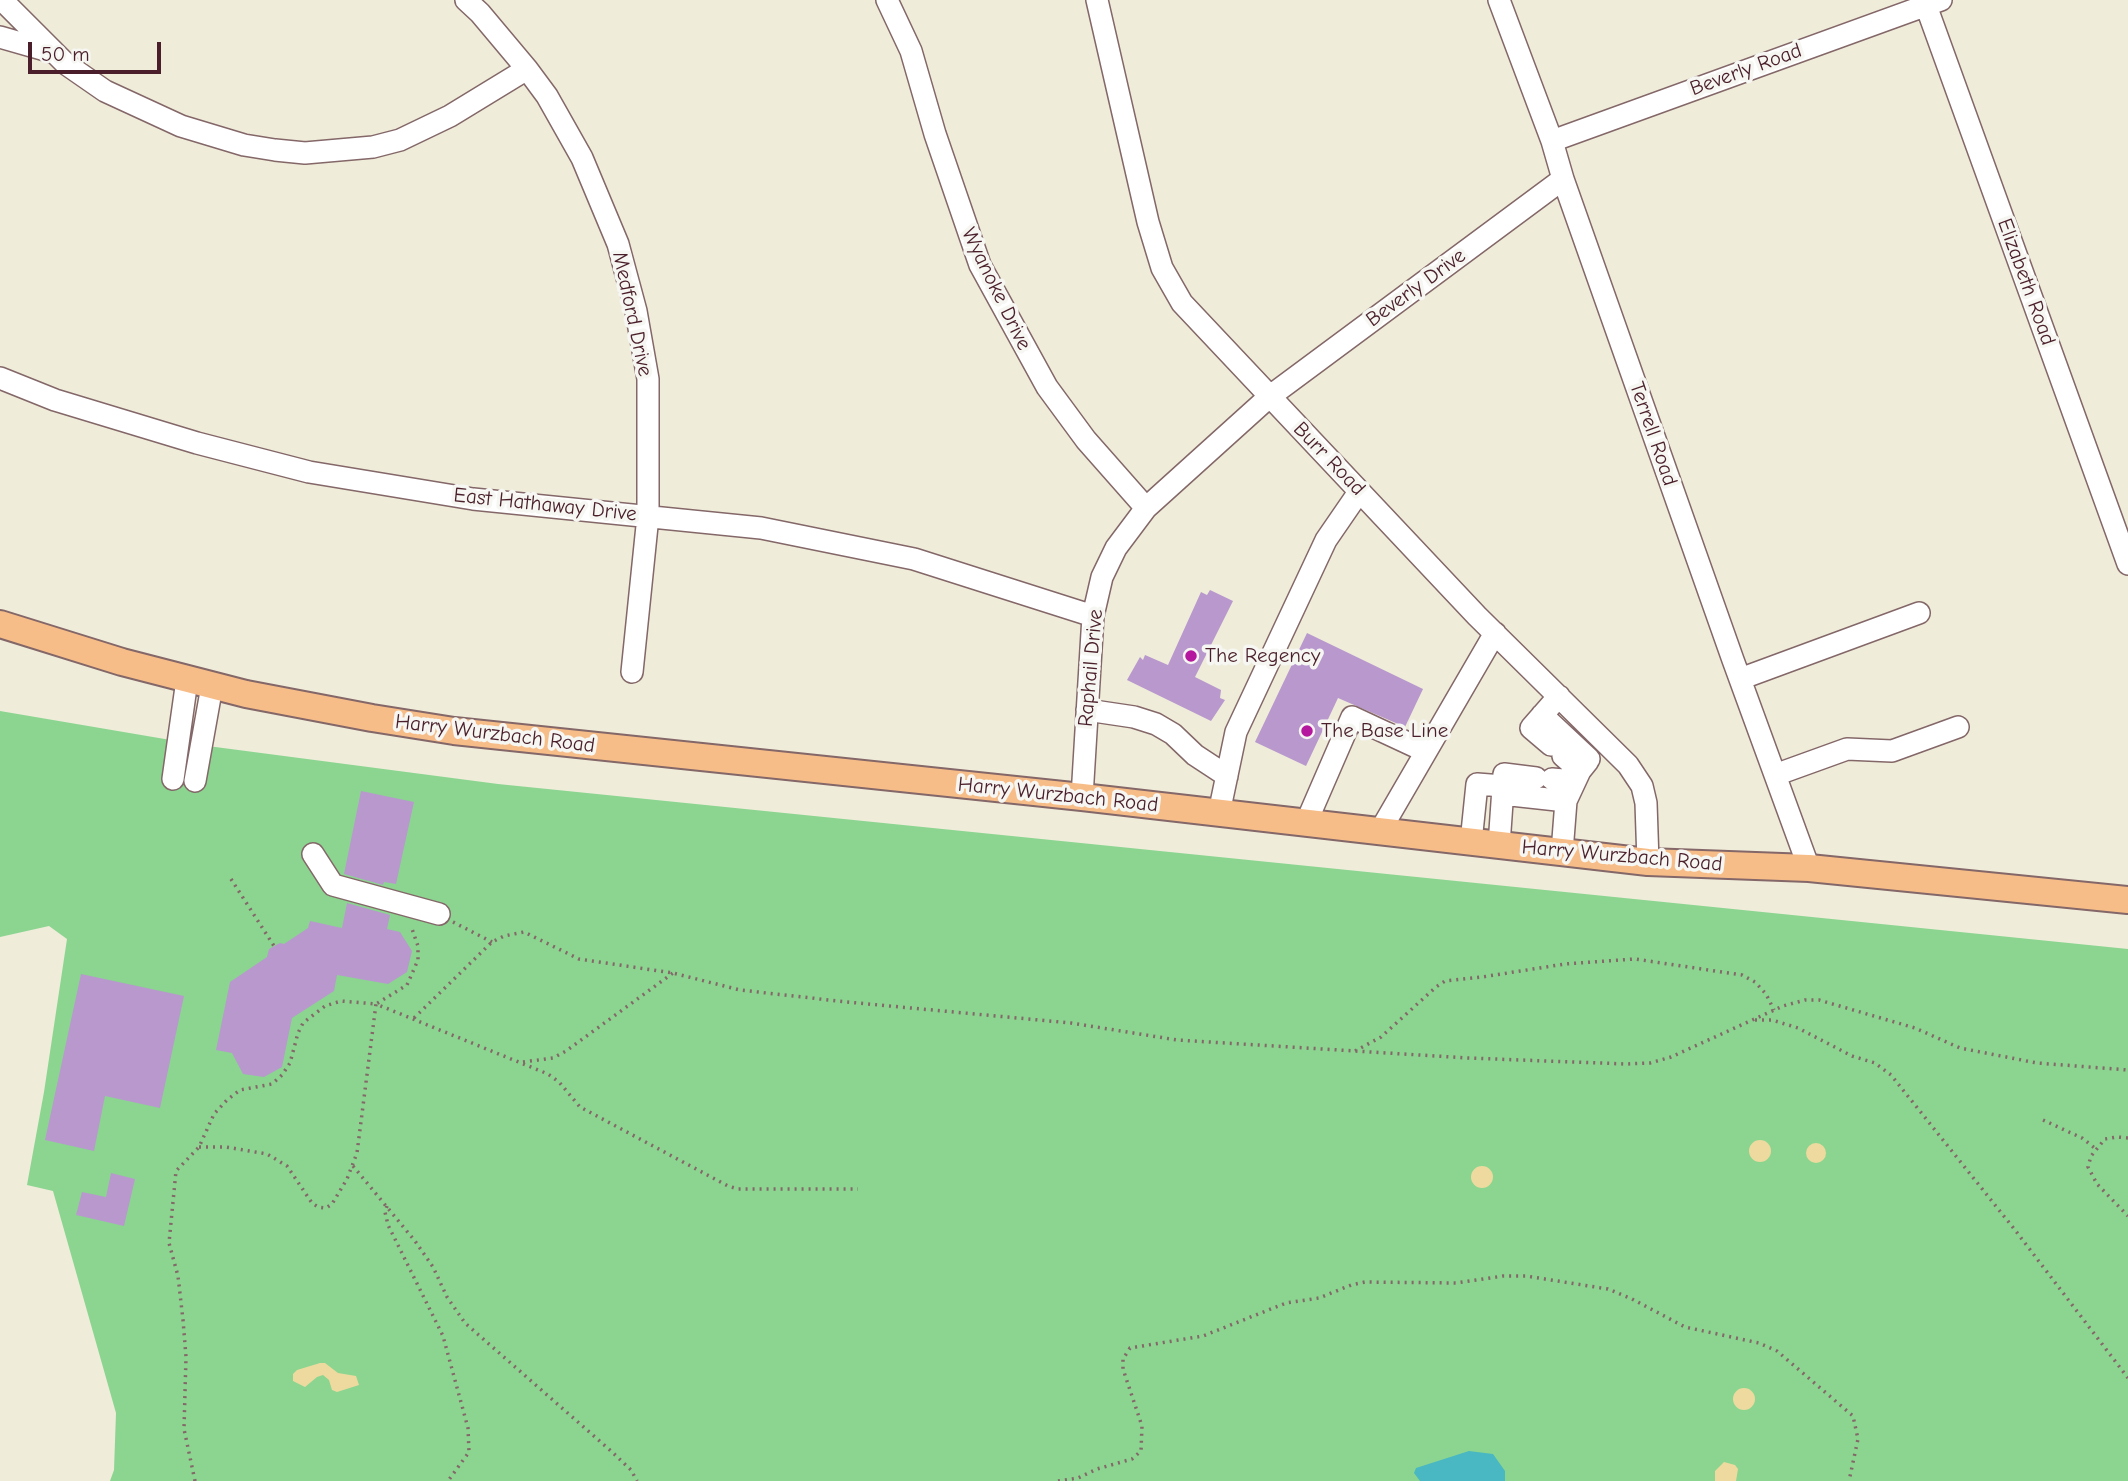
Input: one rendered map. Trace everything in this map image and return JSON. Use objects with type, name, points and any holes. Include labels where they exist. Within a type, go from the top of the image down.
[{"type":"main road","name":"Harry Wurzbach Road","points":[[0,624],[212,686],[307,707],[454,731],[1082,797],[1648,862],[1810,868],[2128,900]]},
{"type":"street","points":[[2,0],[66,64],[105,90],[180,126],[244,145],[305,153],[373,147],[400,140],[450,116],[527,69]]},
{"type":"street","name":"Medford Drive","points":[[466,0],[480,13],[547,96],[593,180],[618,244],[636,311],[648,379],[648,516],[632,672]]},
{"type":"street","name":"Wyanoke Drive","points":[[887,0],[911,51],[939,147],[980,265],[1047,387],[1086,440],[1146,508]]},
{"type":"street","name":"Burr Road","points":[[1097,0],[1148,222],[1162,268],[1182,303],[1495,633],[1628,765],[1642,786],[1646,803],[1648,862]]},
{"type":"street","name":"Terrell Road","points":[[1499,0],[1552,141],[1563,179],[1740,679],[1810,868]]},
{"type":"street","name":"Beverly Road","points":[[1552,141],[1930,2]]},
{"type":"street","name":"Elizabeth Road","points":[[1930,2],[2128,564]]},
{"type":"street","points":[[0,37],[54,53]]},
{"type":"street","name":"Beverly Drive","points":[[1269,397],[1563,179]]},
{"type":"street","name":"East Hathaway Drive","points":[[0,378],[81,408],[197,443],[309,472],[472,499],[761,528],[914,559],[1093,615]]},
{"type":"street","name":"Raphail Drive","points":[[1082,797],[1093,615],[1102,577],[1116,548],[1146,508],[1269,397]]},
{"type":"street","points":[[1219,813],[1236,732],[1326,540],[1359,492]]},
{"type":"street","points":[[1740,679],[1919,612]]},
{"type":"street","points":[[1380,831],[1495,633]]},
{"type":"street","points":[[173,779],[187,680]]},
{"type":"street","points":[[195,781],[212,686]]},
{"type":"street","points":[[1559,696],[1531,728],[1581,771]]},
{"type":"street","points":[[1087,710],[1134,717],[1156,724],[1227,776]]},
{"type":"street","points":[[1542,715],[1581,771]]},
{"type":"street","points":[[1307,823],[1352,717],[1425,751]]},
{"type":"street","points":[[1775,775],[1847,749],[1892,751],[1958,727]]},
{"type":"street","points":[[1562,852],[1566,801],[1581,771],[1604,741]]},
{"type":"street","points":[[1499,845],[1504,774],[1544,778],[1581,771]]},
{"type":"street","points":[[1471,842],[1477,783],[1566,801]]},
{"type":"street","points":[[313,855],[333,885],[439,914]]},
{"type":"path","points":[[231,879],[274,946]]},
{"type":"path","points":[[376,1004],[407,985],[418,960],[414,931],[399,903]]},
{"type":"path","points":[[439,914],[492,942]]},
{"type":"path","points":[[414,1017],[492,942],[504,936],[524,932],[579,959],[673,973],[740,990],[1071,1023],[1177,1041],[1626,1065],[1650,1063],[1671,1057],[1774,1010],[1805,1000],[1819,1000],[1915,1028],[1959,1048],[2037,1063],[2128,1070]]},
{"type":"path","points":[[1353,1052],[1381,1037],[1445,981],[1565,964],[1635,958],[1742,975],[1755,982],[1766,994],[1774,1010]]},
{"type":"path","points":[[521,1062],[553,1058],[566,1051],[673,973]]},
{"type":"path","points":[[195,1481],[184,1429],[186,1357],[183,1320],[178,1276],[169,1242],[176,1171],[199,1147],[215,1114],[227,1100],[240,1090],[272,1084],[282,1075],[290,1063],[303,1023],[325,1006],[341,1001],[376,1004],[414,1017],[548,1074],[559,1082],[580,1107],[728,1186],[738,1189],[858,1189]]},
{"type":"path","points":[[199,1147],[248,1150],[278,1160],[287,1166],[312,1203],[326,1208],[332,1204],[353,1166],[357,1153],[376,1004]]},
{"type":"path","points":[[1753,1020],[1772,1020],[1798,1028],[1852,1056],[1875,1063],[1891,1075],[2015,1230],[2128,1378]]},
{"type":"path","points":[[2043,1120],[2082,1138],[2096,1149]]},
{"type":"path","points":[[2128,1138],[2105,1139],[2089,1160],[2089,1171],[2097,1184],[2128,1216]]},
{"type":"path","points":[[353,1166],[433,1267],[447,1297],[465,1323],[631,1469],[638,1481]]},
{"type":"path","points":[[387,1206],[385,1212],[388,1225],[443,1336],[468,1428],[469,1452],[448,1481]]},
{"type":"path","points":[[1058,1481],[1078,1478],[1097,1469],[1132,1459],[1141,1451],[1142,1426],[1123,1369],[1123,1359],[1130,1348],[1203,1336],[1286,1303],[1319,1298],[1365,1282],[1456,1283],[1503,1276],[1526,1276],[1608,1289],[1632,1298],[1685,1327],[1759,1343],[1777,1351],[1853,1416],[1858,1439],[1849,1481]]},
{"type":"green space","points":[[0,711],[200,745],[498,784],[2128,949],[2128,1481],[110,1481],[114,1470],[116,1413],[53,1191],[27,1185],[67,939],[49,926],[0,937]]},
{"type":"sand","points":[[1760,1140],[1768,1143],[1771,1151],[1768,1159],[1760,1162],[1752,1159],[1749,1151],[1752,1143]]},
{"type":"sand","points":[[1816,1143],[1823,1146],[1826,1153],[1823,1160],[1816,1163],[1809,1160],[1806,1153],[1809,1146]]},
{"type":"sand","points":[[1482,1166],[1490,1169],[1493,1177],[1490,1185],[1482,1188],[1474,1185],[1471,1177],[1474,1169]]},
{"type":"sand","points":[[325,1363],[338,1373],[356,1376],[359,1385],[337,1392],[332,1390],[329,1380],[323,1375],[305,1387],[293,1381],[293,1374],[297,1370]]},
{"type":"sand","points":[[1744,1388],[1752,1391],[1755,1399],[1752,1407],[1744,1410],[1736,1407],[1733,1399],[1736,1391]]},
{"type":"sand","points":[[1724,1462],[1735,1465],[1738,1469],[1736,1481],[1715,1481],[1715,1471]]},
{"type":"water","points":[[1469,1451],[1493,1454],[1505,1471],[1505,1481],[1420,1481],[1414,1473],[1416,1468]]},
{"type":"building","name":"The Regency","points":[[1210,590],[1233,601],[1195,677],[1221,690],[1220,698],[1225,700],[1211,721],[1127,680],[1140,657],[1143,660],[1145,655],[1168,665],[1201,592],[1207,595]]},
{"type":"building","points":[[1307,633],[1423,689],[1405,727],[1338,698],[1306,766],[1255,742]]},
{"type":"building","points":[[361,791],[414,802],[396,884],[384,882],[383,885],[344,874]]},
{"type":"building","points":[[347,903],[390,915],[387,929],[400,932],[412,951],[407,972],[388,984],[337,975],[334,991],[292,1018],[282,1067],[264,1077],[243,1074],[232,1053],[216,1050],[230,982],[267,957],[269,949],[280,943],[284,944],[308,928],[310,921],[342,928]]},
{"type":"building","points":[[81,974],[184,996],[160,1108],[105,1096],[94,1151],[45,1140]]},
{"type":"building","points":[[111,1173],[135,1179],[124,1226],[76,1215],[82,1192],[106,1197]]},
{"type":"place","name":"The Regency","points":[[1191,656]]},
{"type":"place","name":"The Base Line","points":[[1307,731]]}]
